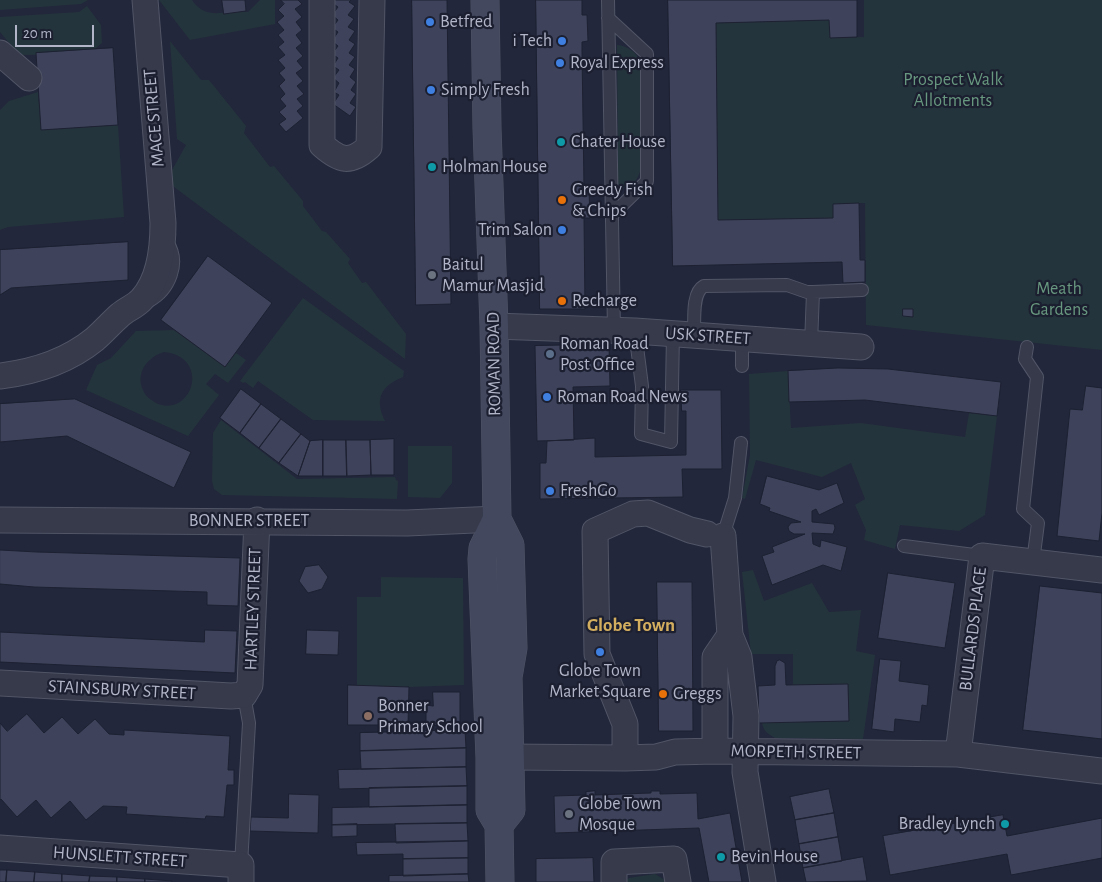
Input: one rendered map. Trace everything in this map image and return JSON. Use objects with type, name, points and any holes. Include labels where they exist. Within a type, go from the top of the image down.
[{"type":"main road","name":"ROMAN ROAD","points":[[485,0],[497,519],[483,548],[483,553],[499,757],[490,810],[499,825],[500,882]]},
{"type":"street","name":"MACE STREET","points":[[0,376],[30,371],[62,359],[94,340],[120,315],[141,300],[154,280],[159,266],[163,236],[145,0]]},
{"type":"street","points":[[322,0],[322,145],[332,154],[347,159],[358,156],[368,147],[372,0]]},
{"type":"street","points":[[0,53],[29,78]]},
{"type":"street","name":"USK STREET","points":[[494,326],[624,330],[861,347]]},
{"type":"street","points":[[625,753],[625,724],[597,654],[596,531],[633,514],[648,514],[690,530],[715,535],[730,635],[739,657],[746,716],[745,772],[763,882]]},
{"type":"street","name":"BONNER STREET","points":[[0,520],[257,520],[406,523],[497,519]]},
{"type":"street","name":"HARTLEY STREET","points":[[244,695],[250,685],[257,520]]},
{"type":"street","name":"BULLARDS PLACE","points":[[958,754],[982,556],[1102,570]]},
{"type":"street","points":[[715,751],[715,657],[730,635]]},
{"type":"street","name":"STAINSBURY STREET","points":[[0,683],[231,696],[244,695]]},
{"type":"street","name":"MORPETH STREET","points":[[499,757],[625,753],[656,757],[675,752],[715,751],[958,754],[1102,771]]},
{"type":"street","name":"HUNSLETT STREET","points":[[0,848],[241,874]]},
{"type":"street","points":[[614,882],[614,862],[674,859],[678,882]]},
{"type":"lane","points":[[608,0],[612,215],[624,330],[642,386],[641,434],[671,442],[684,334],[700,288],[704,286],[787,285],[807,292],[862,290]]},
{"type":"lane","points":[[608,18],[647,54],[647,180],[612,215]]},
{"type":"lane","points":[[811,344],[813,292]]},
{"type":"lane","points":[[742,338],[742,366]]},
{"type":"lane","points":[[1027,347],[1026,359],[1037,377],[1023,508],[1038,523],[1033,562]]},
{"type":"lane","points":[[715,535],[735,498],[741,444]]},
{"type":"lane","points":[[904,546],[982,556]]},
{"type":"lane","points":[[241,874],[249,723],[244,695]]},
{"type":"green space","points":[[0,0],[88,0],[81,4],[0,10]]},
{"type":"green space","points":[[159,0],[192,0],[204,11],[218,13],[248,12],[260,0],[275,0],[275,24],[190,40]]},
{"type":"green space","points":[[864,0],[1102,0],[1102,350],[866,325],[865,203],[833,204],[833,218],[718,220],[716,23],[829,20],[830,38],[864,37]]},
{"type":"green space","points":[[87,6],[101,25],[102,43],[89,54],[23,55],[15,50],[0,32],[0,17],[79,12]]},
{"type":"green space","points":[[170,41],[201,80],[209,80],[246,126],[244,133],[270,167],[274,166],[303,201],[303,206],[322,231],[326,232],[350,259],[348,263],[362,283],[366,282],[406,334],[405,359],[166,181],[186,145],[177,139]]},
{"type":"green space","points":[[617,45],[632,50],[641,64],[641,169],[633,183],[618,190]]},
{"type":"green space","points":[[38,92],[41,130],[118,125],[124,217],[8,227],[0,230],[0,110],[9,101]]},
{"type":"green space","points":[[303,298],[404,371],[403,377],[389,385],[382,394],[380,406],[385,421],[313,420],[258,381],[253,388],[240,381]]},
{"type":"green space","points":[[174,330],[225,367],[236,353],[246,360],[228,383],[215,374],[206,384],[219,395],[188,436],[86,390],[97,365],[111,358],[136,331]],"holes":[[[164,352],[179,356],[188,364],[192,375],[192,385],[187,395],[179,402],[169,406],[156,403],[148,398],[141,383],[144,366],[148,361]]]},
{"type":"green space","points":[[788,371],[791,428],[861,423],[965,437],[969,413],[997,416],[985,515],[959,531],[900,525],[895,549],[864,540],[866,530],[855,505],[865,499],[851,463],[822,477],[756,460],[745,499],[742,498],[750,455],[749,374]]},
{"type":"green space","points":[[221,420],[297,479],[395,477],[398,481],[397,499],[222,495],[214,489],[212,481],[213,433]]},
{"type":"green space","points":[[408,446],[452,446],[452,483],[440,498],[408,497]]},
{"type":"green space","points":[[753,570],[764,601],[812,583],[829,612],[861,610],[856,651],[875,655],[863,739],[775,738],[765,730],[762,722],[849,721],[848,685],[793,685],[793,654],[751,654],[742,572]]},
{"type":"green space","points":[[381,577],[463,578],[464,685],[357,686],[357,597],[381,597]]},
{"type":"green space","points":[[655,874],[668,882],[624,882],[629,878]]},
{"type":"building","points":[[222,0],[245,0],[246,11],[224,14]]},
{"type":"building","points":[[281,0],[298,0],[302,4],[295,9],[302,17],[296,22],[302,30],[296,35],[302,43],[296,48],[303,56],[297,61],[303,68],[296,73],[303,81],[297,86],[304,94],[297,99],[303,106],[297,111],[303,118],[286,132],[279,124],[286,119],[279,112],[286,106],[280,99],[285,94],[279,86],[285,80],[279,73],[285,68],[278,60],[285,55],[278,47],[284,42],[278,35],[284,30],[277,22],[284,16],[278,10],[284,4]]},
{"type":"building","points":[[334,0],[351,0],[349,2],[355,6],[348,15],[354,19],[348,27],[355,31],[349,40],[355,44],[349,53],[355,57],[349,65],[355,69],[350,77],[356,82],[351,90],[356,94],[350,103],[356,107],[350,116],[333,104],[339,95],[334,92],[339,83],[333,78],[339,70],[333,66],[338,58],[332,54],[338,46],[332,41],[338,32],[332,28],[338,20],[332,15],[338,7],[332,3]]},
{"type":"building","name":"Holman House","points":[[412,0],[447,0],[451,304],[416,305]]},
{"type":"building","name":"Chater House","points":[[536,0],[582,0],[582,15],[587,15],[588,41],[582,42],[584,188],[585,191],[589,191],[590,218],[584,218],[585,309],[540,309]]},
{"type":"building","points":[[668,0],[857,0],[857,37],[830,38],[829,20],[716,23],[718,220],[833,218],[833,204],[859,203],[860,260],[865,260],[865,282],[843,283],[842,262],[673,266]]},
{"type":"building","points":[[113,48],[118,125],[41,130],[36,53]]},
{"type":"building","points":[[128,242],[128,280],[11,288],[0,295],[0,250]]},
{"type":"building","points":[[208,256],[272,303],[225,367],[161,320]]},
{"type":"building","points":[[903,309],[913,309],[913,317],[903,316]]},
{"type":"building","points":[[609,344],[610,386],[573,387],[574,440],[537,441],[535,346]]},
{"type":"building","points":[[838,368],[888,369],[1001,382],[997,416],[865,400],[789,402],[788,371]]},
{"type":"building","points":[[1086,386],[1102,388],[1102,513],[1099,541],[1057,536],[1070,409],[1082,410]]},
{"type":"building","points":[[241,389],[261,404],[240,433],[220,418]]},
{"type":"building","points":[[681,390],[721,390],[722,469],[682,469],[683,497],[540,499],[540,463],[546,463],[547,441],[595,438],[595,457],[686,455],[686,411],[682,411]]},
{"type":"building","points":[[75,399],[191,452],[174,488],[67,436],[0,442],[0,404]]},
{"type":"building","points":[[261,404],[281,419],[259,448],[240,433]]},
{"type":"building","points":[[281,419],[301,434],[279,463],[259,448]]},
{"type":"building","points":[[301,434],[310,441],[298,476],[279,463]]},
{"type":"building","points":[[394,439],[394,475],[371,475],[370,440]]},
{"type":"building","points":[[323,440],[323,476],[298,476],[310,441]]},
{"type":"building","points":[[323,440],[346,440],[347,476],[323,476]]},
{"type":"building","points":[[346,440],[370,440],[371,475],[347,476]]},
{"type":"building","points":[[767,476],[819,490],[837,483],[844,503],[819,515],[816,509],[812,511],[812,522],[834,524],[833,534],[812,533],[813,544],[820,547],[821,540],[847,547],[841,571],[823,565],[772,585],[762,556],[774,552],[772,547],[805,534],[794,534],[789,531],[788,527],[791,523],[801,522],[769,511],[770,508],[760,504]]},
{"type":"building","points":[[0,550],[240,558],[238,606],[207,605],[207,592],[34,587],[0,584]]},
{"type":"building","points":[[319,565],[328,577],[322,589],[308,593],[299,581],[305,567]]},
{"type":"building","points":[[888,573],[955,583],[945,648],[878,638]]},
{"type":"building","points":[[657,582],[692,582],[693,731],[659,731]]},
{"type":"building","points":[[1040,586],[1102,593],[1102,739],[1023,730]]},
{"type":"building","points":[[205,630],[237,631],[235,673],[0,662],[0,632],[204,642]]},
{"type":"building","points":[[307,630],[339,631],[338,655],[306,654]]},
{"type":"building","points":[[880,659],[901,661],[899,681],[929,685],[927,706],[922,705],[920,722],[895,719],[894,732],[872,729]]},
{"type":"building","points":[[780,660],[785,663],[786,685],[848,684],[849,721],[759,723],[758,686],[775,685],[775,666],[777,661]]},
{"type":"building","points":[[348,685],[409,687],[408,725],[348,725]]},
{"type":"building","points":[[433,692],[460,692],[460,727],[426,725],[426,705],[433,706]]},
{"type":"building","points":[[27,714],[44,733],[62,717],[78,734],[95,719],[109,734],[124,735],[124,730],[230,736],[228,770],[234,770],[234,785],[227,785],[224,817],[206,816],[205,819],[126,814],[127,807],[103,806],[86,820],[70,801],[51,818],[36,800],[17,817],[0,800],[0,723],[7,731]]},
{"type":"building","points":[[465,730],[466,748],[360,751],[360,733]]},
{"type":"building","points":[[466,748],[466,767],[361,769],[360,751]]},
{"type":"building","points":[[466,767],[467,786],[339,789],[338,770]]},
{"type":"building","points":[[467,786],[467,805],[369,807],[369,788]]},
{"type":"building","points":[[829,789],[834,813],[795,820],[790,797]]},
{"type":"building","name":"Bevin House","points":[[595,791],[595,795],[651,793],[651,791],[660,791],[660,794],[697,793],[698,819],[730,813],[742,882],[709,882],[699,828],[555,833],[554,796],[586,795],[586,792]]},
{"type":"building","points":[[289,794],[319,795],[318,833],[250,831],[251,817],[288,818]]},
{"type":"building","points":[[467,805],[467,823],[332,825],[332,808]]},
{"type":"building","points":[[834,813],[838,837],[799,844],[795,820]]},
{"type":"building","points":[[1003,815],[1007,836],[1102,818],[1102,858],[1011,875],[1007,854],[890,875],[883,836]]},
{"type":"building","points":[[467,823],[468,841],[396,843],[395,824]]},
{"type":"building","points":[[357,824],[357,836],[332,837],[332,825]]},
{"type":"building","points":[[838,837],[842,861],[803,868],[799,844]]},
{"type":"building","points":[[468,841],[468,858],[403,859],[403,854],[357,855],[356,843]]},
{"type":"building","points":[[863,857],[867,881],[806,882],[803,868]]},
{"type":"building","points":[[468,858],[468,874],[403,876],[403,859]]},
{"type":"building","points":[[593,858],[594,882],[536,882],[536,859]]},
{"type":"building","points":[[0,870],[7,870],[6,882],[0,882]]},
{"type":"building","points":[[7,870],[35,872],[34,882],[6,882]]},
{"type":"building","points":[[35,872],[62,874],[62,882],[34,882]]},
{"type":"building","points":[[62,874],[90,876],[89,882],[62,882]]},
{"type":"building","points":[[468,874],[469,882],[389,882],[389,876]]},
{"type":"building","points":[[90,876],[117,877],[117,882],[89,882]]},
{"type":"building","points":[[117,877],[145,879],[145,882],[117,882]]},
{"type":"building","points":[[145,879],[172,881],[172,882],[145,882]]},
{"type":"place","name":"Betfred","points":[[430,22]]},
{"type":"place","name":"i Tech","points":[[562,41]]},
{"type":"place","name":"Royal Express","points":[[560,63]]},
{"type":"place","name":"Simply Fresh","points":[[431,90]]},
{"type":"place","name":"Chater House","points":[[561,142]]},
{"type":"place","name":"Holman House","points":[[432,167]]},
{"type":"place","name":"Greedy Fish & Chips","points":[[562,200]]},
{"type":"place","name":"Trim Salon","points":[[562,230]]},
{"type":"place","name":"Baitul Mamur Masjid","points":[[432,275]]},
{"type":"place","name":"Recharge","points":[[562,301]]},
{"type":"place","name":"Roman Road Post Office","points":[[550,354]]},
{"type":"place","name":"Roman Road News","points":[[547,397]]},
{"type":"place","name":"FreshGo","points":[[550,491]]},
{"type":"place","name":"Globe Town Market Square","points":[[600,652]]},
{"type":"place","name":"Greggs","points":[[663,694]]},
{"type":"place","name":"Bonner Primary School","points":[[368,716]]},
{"type":"place","name":"Globe Town Mosque","points":[[569,814]]},
{"type":"place","name":"Bradley Lynch","points":[[1005,824]]},
{"type":"place","name":"Bevin House","points":[[721,857]]},
{"type":"district","name":"Globe Town","points":[[631,625]]},
{"type":"park label","name":"Prospect Walk Allotments","points":[[953,90]]},
{"type":"park label","name":"Meath Gardens","points":[[1059,299]]}]
